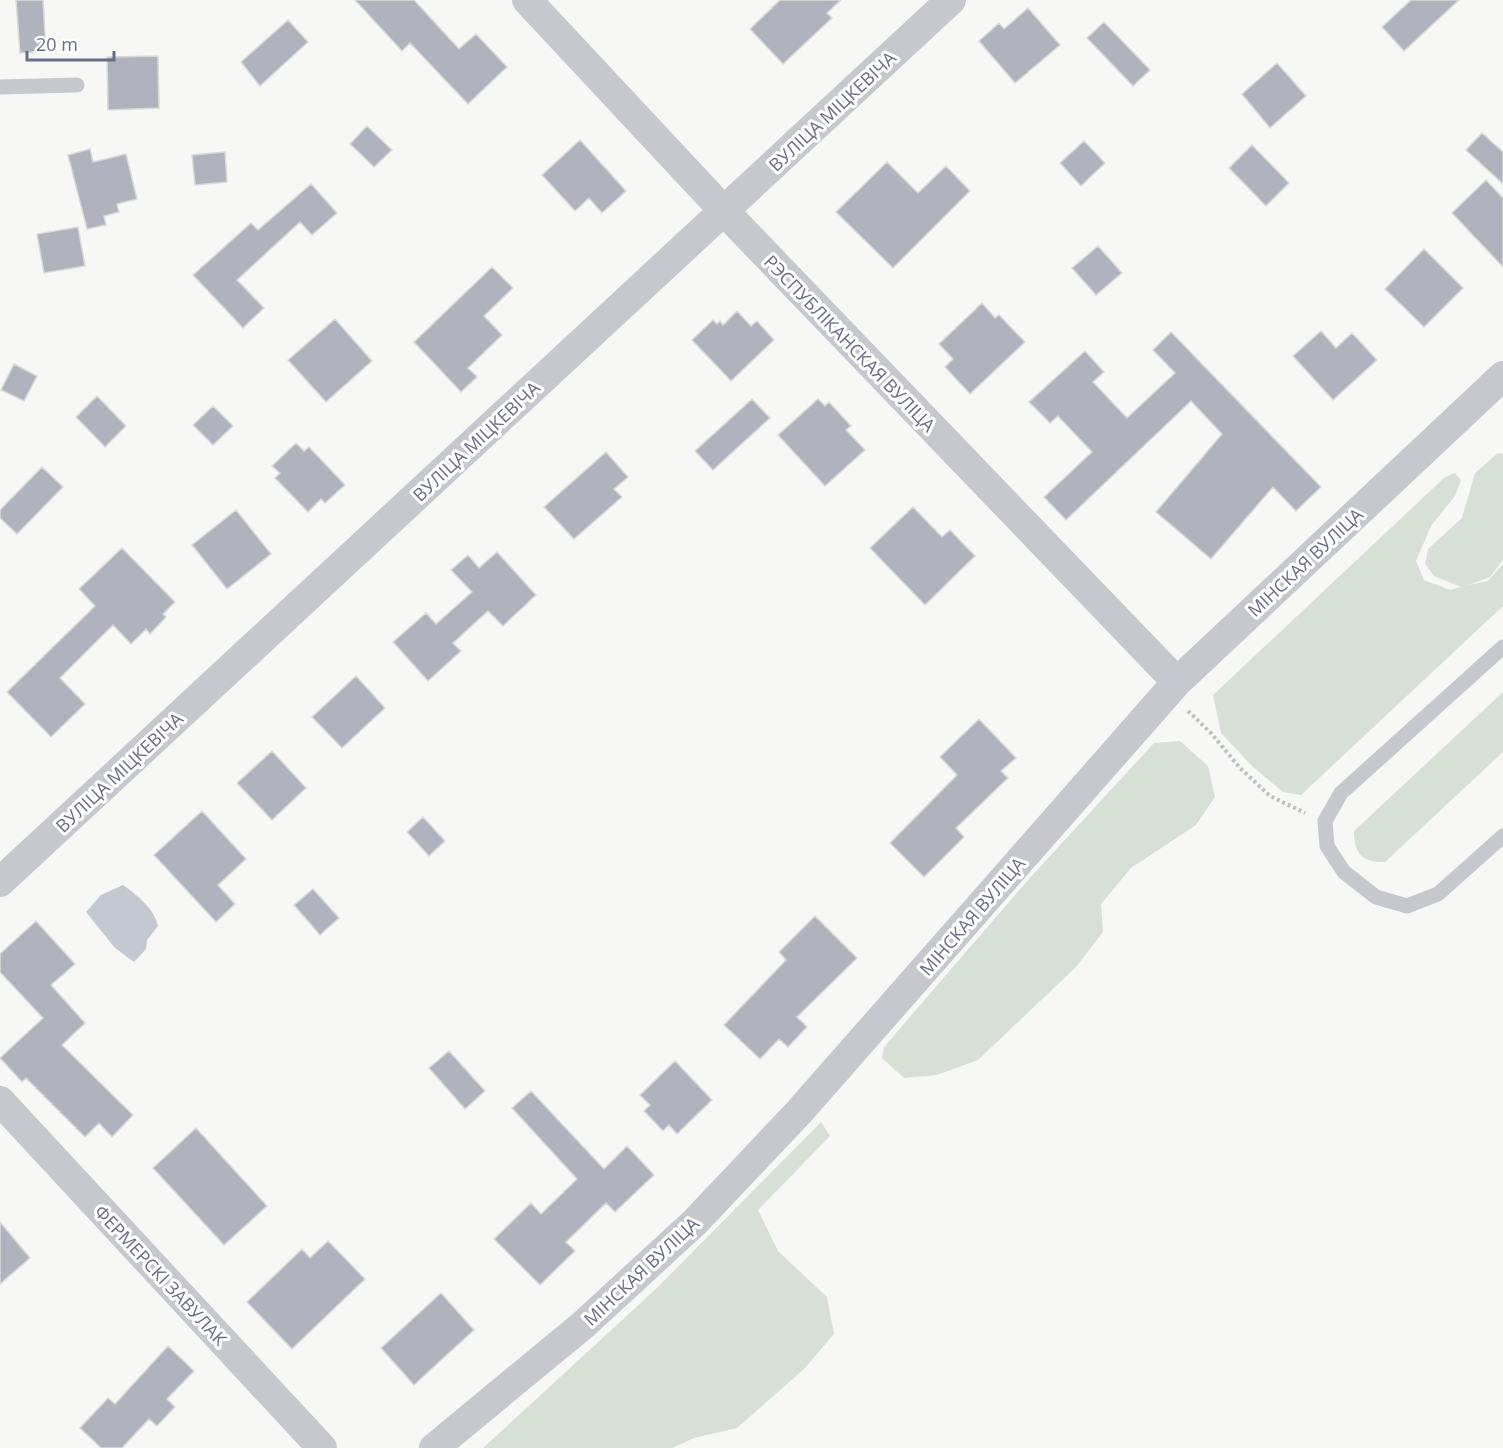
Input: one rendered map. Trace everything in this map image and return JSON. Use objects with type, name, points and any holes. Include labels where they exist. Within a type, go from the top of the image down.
[{"type":"street","name":"РЭСПУБЛІКАНСКАЯ ВУЛІЦА","points":[[527,0],[1173,687]]},
{"type":"street","name":"ВУЛІЦА МІЦКЕВІЧА","points":[[0,882],[951,0]]},
{"type":"street","name":"МІНСКАЯ ВУЛІЦА","points":[[434,1448],[583,1325],[695,1222],[807,1103],[1173,687],[1503,376]]},
{"type":"street","name":"ФЕРМЕРСКІ ЗАВУЛАК","points":[[0,1101],[322,1448]]},
{"type":"lane","points":[[0,87],[77,86]]},
{"type":"lane","points":[[1503,647],[1341,793],[1325,821],[1328,846],[1344,872],[1376,897],[1407,906],[1438,894],[1503,836]]},
{"type":"path","points":[[1173,687],[1240,768],[1270,796],[1287,806],[1325,821]]},
{"type":"shaded area","points":[[1498,453],[1503,454],[1503,560],[1490,577],[1469,585],[1488,581],[1503,564],[1503,606],[1301,795],[1283,792],[1253,767],[1221,733],[1213,695],[1445,477],[1455,473],[1461,480],[1455,496],[1431,526],[1416,561],[1424,580],[1450,590],[1461,587],[1434,576],[1425,564],[1428,549],[1462,518],[1475,473]]},
{"type":"shaded area","points":[[1503,692],[1503,752],[1385,862],[1370,861],[1361,855],[1354,839],[1354,831]]},
{"type":"shaded area","points":[[1180,741],[1208,766],[1215,797],[1196,825],[1131,868],[1101,904],[1103,932],[1076,967],[978,1060],[937,1075],[904,1078],[882,1058],[884,1047],[1028,880],[1154,743]]},
{"type":"shaded area","points":[[123,885],[149,908],[158,926],[147,940],[146,949],[134,962],[115,948],[86,912],[101,895]]},
{"type":"shaded area","points":[[821,1122],[830,1136],[758,1210],[778,1251],[827,1297],[834,1334],[804,1369],[737,1428],[694,1438],[672,1448],[483,1448],[658,1287]]},
{"type":"building","points":[[16,0],[43,0],[46,51],[20,53]]},
{"type":"building","points":[[355,0],[414,0],[459,49],[476,34],[507,67],[468,104],[410,43],[402,51]]},
{"type":"building","points":[[780,0],[841,0],[827,13],[832,18],[783,64],[750,29]]},
{"type":"building","points":[[1411,0],[1459,0],[1404,51],[1382,27]]},
{"type":"building","points":[[1028,8],[1060,45],[1015,83],[979,41],[999,23],[1004,29]]},
{"type":"building","points":[[288,20],[308,42],[260,86],[241,62]]},
{"type":"building","points":[[1104,22],[1150,70],[1133,86],[1087,38]]},
{"type":"building","points":[[158,56],[159,108],[108,110],[107,57]]},
{"type":"building","points":[[1277,63],[1306,96],[1270,128],[1242,94]]},
{"type":"building","points":[[367,126],[392,150],[374,167],[350,144]]},
{"type":"building","points":[[1482,133],[1503,152],[1503,184],[1466,150]]},
{"type":"building","points":[[580,140],[626,191],[602,213],[589,198],[575,211],[542,175]]},
{"type":"building","points":[[1084,141],[1105,163],[1081,186],[1060,163]]},
{"type":"building","points":[[1252,145],[1289,183],[1266,206],[1229,168]]},
{"type":"building","points":[[90,149],[93,162],[126,154],[137,199],[117,204],[119,212],[104,216],[106,225],[87,229],[68,155]]},
{"type":"building","points":[[225,152],[227,182],[195,185],[192,155]]},
{"type":"building","points":[[887,162],[918,193],[946,166],[970,191],[893,268],[836,212]]},
{"type":"building","points":[[1486,180],[1503,198],[1503,267],[1452,213]]},
{"type":"building","points":[[311,184],[337,213],[312,235],[300,222],[237,280],[264,308],[243,328],[193,275],[251,223],[258,230]]},
{"type":"building","points":[[78,227],[85,266],[44,273],[37,234]]},
{"type":"building","points":[[1098,246],[1122,273],[1096,295],[1072,268]]},
{"type":"building","points":[[1424,249],[1463,288],[1424,327],[1385,289]]},
{"type":"building","points":[[492,267],[513,288],[484,316],[502,335],[468,368],[477,377],[461,392],[414,342]]},
{"type":"building","points":[[982,303],[995,318],[999,315],[1025,342],[970,394],[945,367],[953,359],[939,344]]},
{"type":"building","points":[[737,311],[751,326],[757,321],[774,340],[731,381],[692,340],[713,320],[717,324],[720,321],[723,325]]},
{"type":"building","points":[[335,319],[372,361],[326,402],[288,360]]},
{"type":"building","points":[[1321,331],[1336,348],[1352,333],[1377,360],[1333,400],[1293,356]]},
{"type":"building","points":[[1171,332],[1321,487],[1296,511],[1273,487],[1211,559],[1156,512],[1222,434],[1191,401],[1066,520],[1044,497],[1092,452],[1058,416],[1050,423],[1029,402],[1085,351],[1104,372],[1093,382],[1127,418],[1175,373],[1153,350]]},
{"type":"building","points":[[14,364],[37,376],[24,401],[1,390]]},
{"type":"building","points":[[97,396],[126,426],[105,447],[76,417]]},
{"type":"building","points":[[752,399],[770,418],[713,470],[695,451]]},
{"type":"building","points":[[818,399],[825,406],[829,402],[851,426],[846,430],[865,450],[825,486],[778,435]]},
{"type":"building","points":[[213,406],[233,426],[213,445],[193,425]]},
{"type":"building","points":[[296,443],[304,451],[309,447],[345,485],[325,503],[321,499],[308,512],[275,478],[280,473],[272,466]]},
{"type":"building","points":[[606,452],[628,477],[614,489],[622,497],[574,539],[544,507]]},
{"type":"building","points":[[42,467],[63,487],[17,534],[0,518],[0,510]]},
{"type":"building","points":[[913,507],[942,537],[950,530],[975,556],[925,605],[870,548]]},
{"type":"building","points":[[236,510],[271,554],[227,589],[192,545]]},
{"type":"building","points":[[122,548],[175,602],[163,614],[166,617],[150,634],[146,629],[131,644],[113,625],[60,678],[85,704],[51,737],[7,692],[95,606],[79,589]]},
{"type":"building","points":[[497,552],[536,595],[503,626],[488,611],[453,643],[461,651],[428,681],[393,642],[426,613],[436,624],[472,592],[451,570],[468,555],[479,568]]},
{"type":"building","points":[[356,676],[385,708],[342,748],[312,717]]},
{"type":"building","points":[[979,719],[1016,758],[1001,771],[1008,778],[956,828],[964,837],[924,877],[890,843],[957,775],[940,757]]},
{"type":"building","points":[[272,751],[306,788],[272,820],[237,783]]},
{"type":"building","points":[[202,811],[246,859],[218,885],[235,904],[216,922],[154,855]]},
{"type":"building","points":[[423,817],[445,841],[429,856],[407,832]]},
{"type":"building","points":[[313,889],[339,918],[320,935],[294,905]]},
{"type":"building","points":[[815,916],[857,958],[797,1017],[807,1027],[788,1047],[779,1039],[760,1059],[724,1025],[786,960],[779,952]]},
{"type":"building","points":[[36,921],[75,964],[51,985],[85,1023],[62,1045],[133,1115],[112,1137],[99,1123],[85,1137],[26,1078],[22,1082],[0,1058],[43,1018],[0,972],[0,954]]},
{"type":"building","points":[[449,1051],[485,1091],[465,1109],[429,1068]]},
{"type":"building","points":[[675,1061],[712,1100],[677,1134],[669,1125],[663,1131],[644,1111],[650,1105],[640,1095]]},
{"type":"building","points":[[531,1091],[604,1169],[627,1146],[654,1175],[615,1212],[606,1203],[566,1242],[575,1251],[540,1285],[494,1239],[531,1203],[541,1214],[577,1179],[512,1108]]},
{"type":"building","points":[[196,1128],[267,1206],[224,1245],[153,1168]]},
{"type":"building","points":[[0,1222],[30,1258],[0,1284]]},
{"type":"building","points":[[328,1241],[365,1279],[292,1349],[247,1302],[302,1249],[310,1258]]},
{"type":"building","points":[[441,1293],[474,1330],[414,1385],[381,1348]]},
{"type":"building","points":[[168,1346],[194,1371],[167,1399],[175,1407],[157,1426],[149,1419],[122,1448],[101,1448],[80,1428],[108,1398],[115,1404]]}]
